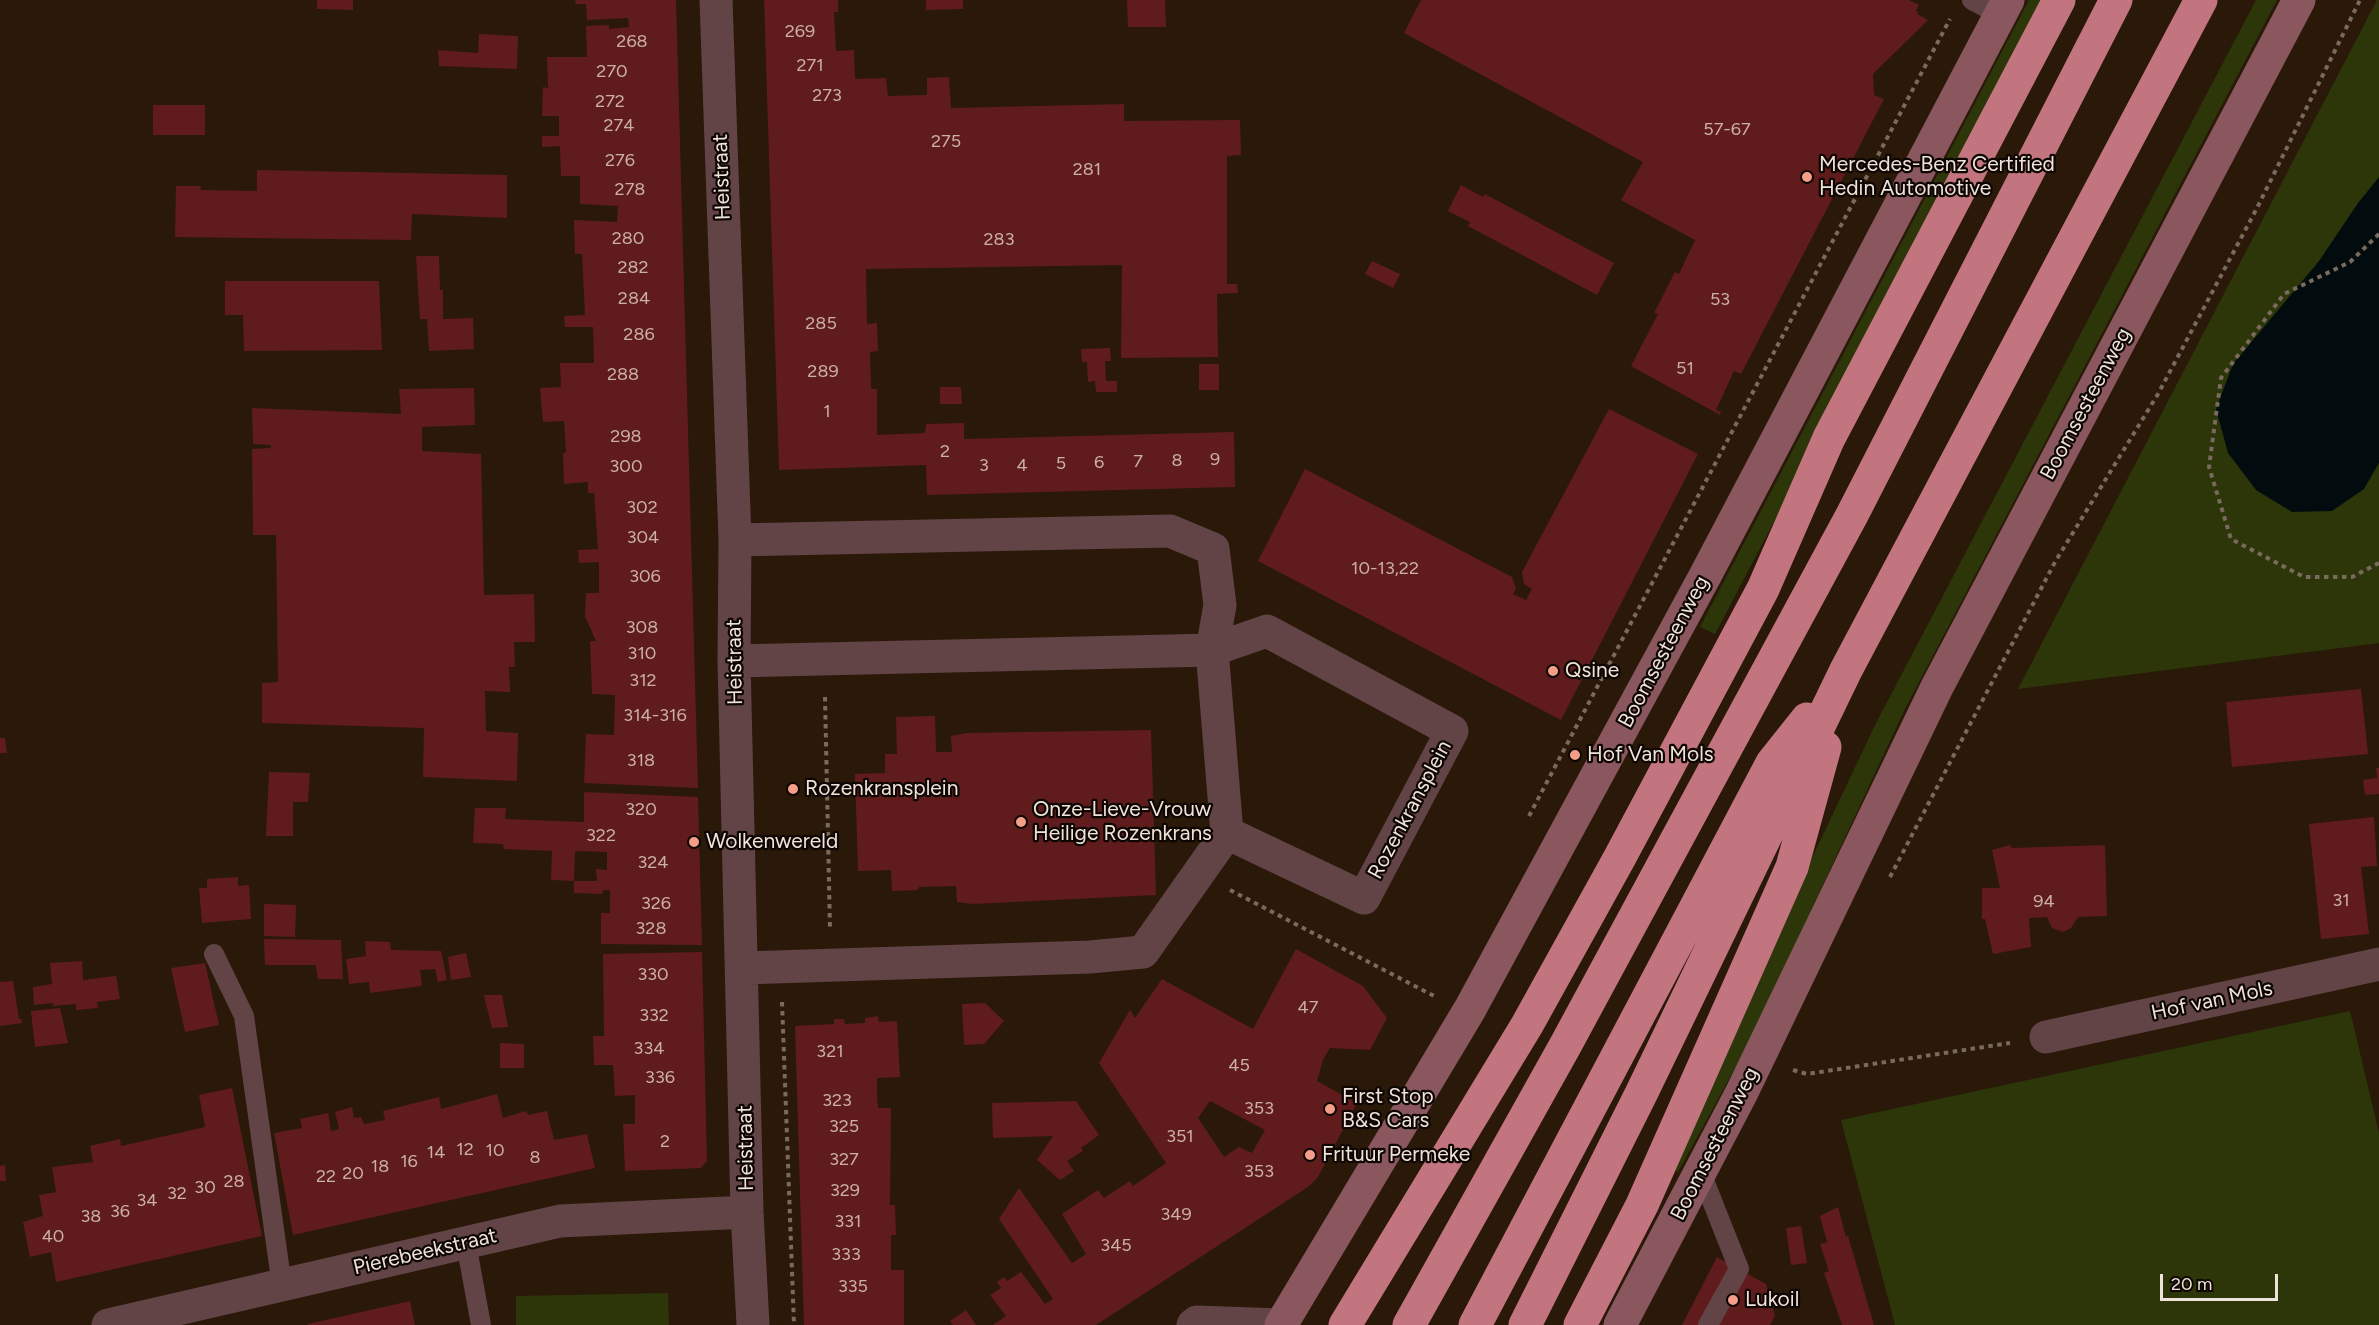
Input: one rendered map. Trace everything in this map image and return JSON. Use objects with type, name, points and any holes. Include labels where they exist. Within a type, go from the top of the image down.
[{"type":"highway","points":[[1345,1325],[1527,1025],[1620,857],[1763,589],[1829,438],[2059,0]]},
{"type":"highway","points":[[1409,1325],[1565,1046],[1852,515],[2116,0]]},
{"type":"highway","points":[[1525,1325],[1641,1094],[1846,670],[2201,0]]},
{"type":"highway","points":[[1763,589],[1852,515]]},
{"type":"highway","points":[[1474,1325],[1772,763],[1846,670]]},
{"type":"highway","points":[[1580,1325],[1642,1205],[1792,867],[1846,670]]},
{"type":"main road","name":"Boomsesteenweg","points":[[1620,1325],[1742,1092],[1937,687],[2299,0]]},
{"type":"main road","name":"Boomsesteenweg","points":[[1281,1325],[1470,1009],[1711,565],[2005,7]]},
{"type":"street","name":"Heistraat","points":[[716,0],[735,540],[734,662],[747,1212],[753,1325]]},
{"type":"street","points":[[735,540],[1170,531],[1213,549],[1220,605],[1212,650],[1227,833],[1143,952],[1090,957],[743,968]]},
{"type":"street","name":"Rozenkransplein","points":[[734,662],[1212,650],[1268,631],[1452,731],[1364,898],[1227,833]]},
{"type":"street","name":"Hof van Mols","points":[[2046,1037],[2379,964]]},
{"type":"street","name":"Pierebeekstraat","points":[[108,1325],[560,1221],[747,1212]]},
{"type":"street","points":[[1193,1325],[1197,1322],[1281,1325]]},
{"type":"lane","points":[[1972,0],[2005,7]]},
{"type":"lane","points":[[214,954],[244,1016],[282,1286]]},
{"type":"lane","points":[[1701,1173],[1739,1269],[1708,1325]]},
{"type":"lane","points":[[466,1243],[481,1325]]},
{"type":"path","points":[[1889,879],[2055,562],[2158,394],[2257,208],[2360,0]]},
{"type":"path","points":[[1528,818],[1954,10]]},
{"type":"path","points":[[2379,234],[2350,262],[2284,294],[2221,378],[2209,467],[2231,539],[2304,577],[2352,578],[2379,563]]},
{"type":"path","points":[[824,658],[831,966]]},
{"type":"path","points":[[1197,873],[1434,996]]},
{"type":"path","points":[[1428,1007],[1440,986]]},
{"type":"path","points":[[1795,1059],[1789,1069],[1807,1074],[2046,1037]]},
{"type":"green space","points":[[2029,0],[2048,0],[1715,634],[1700,627]]},
{"type":"green space","points":[[2256,0],[2277,0],[1905,709],[1749,1043],[1678,1172],[1673,1168],[1784,917],[1876,723]]},
{"type":"green space","points":[[2379,0],[2379,643],[2018,689]]},
{"type":"green space","points":[[2350,1011],[2379,1133],[2379,1325],[1895,1325],[1841,1120]]},
{"type":"green space","points":[[668,1293],[669,1325],[516,1325],[516,1296]]},
{"type":"shaded area","points":[[2379,177],[2379,463],[2364,489],[2332,511],[2292,512],[2256,490],[2228,453],[2216,409],[2233,364],[2319,261],[2358,203]]},
{"type":"building","points":[[317,0],[353,0],[353,10],[317,9]]},
{"type":"building","points":[[575,0],[676,0],[698,788],[584,783],[586,734],[614,735],[615,695],[592,694],[590,641],[596,641],[585,616],[586,593],[599,593],[599,562],[579,563],[578,550],[598,549],[594,493],[588,493],[588,482],[564,484],[563,453],[566,452],[564,421],[543,422],[540,388],[561,387],[560,363],[594,363],[593,327],[565,327],[564,316],[585,315],[582,254],[575,254],[574,220],[617,222],[618,206],[580,204],[580,176],[561,176],[560,146],[542,147],[542,136],[559,136],[559,116],[542,116],[543,87],[548,88],[547,57],[587,57],[586,26],[609,25],[609,29],[629,27],[628,18],[587,20],[586,4],[576,4]]},
{"type":"building","points":[[764,0],[838,0],[838,12],[834,12],[836,51],[854,50],[855,79],[886,78],[888,96],[927,95],[927,78],[949,77],[951,108],[1124,104],[1124,121],[1240,120],[1241,155],[1227,156],[1227,284],[1237,284],[1238,293],[1217,294],[1218,357],[1121,358],[1122,265],[866,269],[867,324],[877,323],[878,351],[870,352],[871,389],[877,389],[877,435],[925,433],[926,424],[964,423],[964,439],[1234,432],[1235,487],[927,495],[926,465],[779,470]]},
{"type":"building","points":[[926,0],[963,0],[963,9],[926,10]]},
{"type":"building","points":[[1127,0],[1165,0],[1166,27],[1128,27]]},
{"type":"building","points":[[1421,0],[1909,0],[1919,5],[1917,14],[1928,20],[1873,74],[1874,95],[1884,99],[1741,374],[1734,371],[1716,410],[1721,412],[1720,415],[1631,366],[1658,314],[1654,313],[1675,272],[1679,274],[1695,240],[1621,200],[1643,162],[1404,33]]},
{"type":"building","points":[[479,34],[518,36],[517,69],[439,66],[438,50],[478,53]]},
{"type":"building","points":[[153,105],[205,105],[205,135],[153,135]]},
{"type":"building","points":[[257,170],[507,175],[507,218],[412,214],[411,240],[175,237],[176,186],[201,186],[200,190],[257,191]]},
{"type":"building","points":[[1461,185],[1483,197],[1485,194],[1614,263],[1597,295],[1468,226],[1470,222],[1448,211]]},
{"type":"building","points":[[416,256],[439,256],[440,290],[443,290],[443,319],[473,318],[474,349],[429,351],[427,319],[420,319]]},
{"type":"building","points":[[1372,261],[1400,274],[1393,288],[1365,274]]},
{"type":"building","points":[[225,281],[379,281],[382,350],[244,351],[243,315],[225,315]]},
{"type":"building","points":[[1110,348],[1111,361],[1105,361],[1106,381],[1117,381],[1117,392],[1096,392],[1095,381],[1088,382],[1087,362],[1082,362],[1081,349]]},
{"type":"building","points":[[1199,364],[1219,364],[1219,390],[1199,390]]},
{"type":"building","points":[[940,387],[961,387],[962,404],[940,404]]},
{"type":"building","points":[[474,388],[475,425],[422,427],[422,451],[481,454],[484,595],[534,594],[535,642],[514,642],[515,667],[509,667],[510,692],[485,691],[486,731],[518,733],[517,781],[423,777],[424,728],[262,723],[262,683],[278,682],[276,535],[253,535],[252,449],[271,448],[271,445],[253,444],[252,408],[401,414],[399,389]]},
{"type":"building","points":[[1609,409],[1698,454],[1561,720],[1258,561],[1305,469],[1512,577],[1516,589],[1513,594],[1526,600],[1532,589],[1524,584],[1522,572]]},
{"type":"building","points":[[2361,689],[2368,754],[2232,767],[2226,702]]},
{"type":"building","name":"Onze-Lieve-Vrouw Heilige Rozenkrans","points":[[935,716],[936,752],[952,752],[951,736],[967,733],[1151,730],[1156,895],[972,904],[957,902],[956,886],[919,887],[918,890],[892,891],[891,870],[858,871],[855,774],[885,773],[885,754],[897,754],[896,717]]},
{"type":"building","points":[[0,738],[5,738],[7,753],[0,753]]},
{"type":"building","points":[[2376,768],[2379,768],[2379,794],[2365,795],[2363,780],[2377,778]]},
{"type":"building","points":[[269,772],[310,773],[308,802],[293,802],[293,836],[266,836]]},
{"type":"building","points":[[584,792],[698,797],[702,945],[601,944],[601,913],[610,913],[610,890],[603,890],[602,894],[574,893],[574,881],[551,880],[552,851],[504,849],[503,844],[473,843],[475,808],[506,808],[505,819],[584,822]],"holes":[[[575,851],[607,852],[607,870],[596,869],[597,881],[574,881]]]},
{"type":"building","points":[[2374,817],[2377,866],[2361,867],[2369,934],[2321,939],[2309,824]]},
{"type":"building","points":[[2010,845],[2012,848],[2105,845],[2107,916],[2078,917],[2071,928],[2063,932],[2052,928],[2047,917],[2029,918],[2031,947],[1993,954],[1985,919],[1982,919],[1982,888],[2000,888],[1992,850]]},
{"type":"building","points":[[238,877],[238,886],[249,885],[251,919],[202,923],[199,888],[207,888],[207,879]]},
{"type":"building","points":[[264,904],[296,905],[295,937],[264,936]]},
{"type":"building","points":[[264,939],[341,940],[343,979],[318,979],[316,965],[265,965]]},
{"type":"building","points":[[365,941],[390,942],[391,950],[441,951],[447,980],[438,982],[435,969],[420,970],[422,986],[370,993],[369,982],[349,984],[346,959],[366,956]]},
{"type":"building","points":[[1296,949],[1363,986],[1387,1018],[1370,1050],[1330,1048],[1323,1060],[1317,1081],[1357,1103],[1318,1177],[1308,1187],[1096,1325],[993,1325],[1006,1316],[990,1295],[1001,1288],[997,1282],[1004,1277],[1007,1281],[1021,1272],[1045,1304],[1053,1299],[999,1219],[1019,1188],[1072,1263],[1086,1254],[1062,1214],[1098,1190],[1104,1198],[1130,1181],[1133,1186],[1166,1163],[1099,1063],[1130,1010],[1135,1018],[1162,979],[1253,1029]],"holes":[[[1210,1101],[1265,1130],[1252,1153],[1239,1147],[1224,1157],[1198,1118]]]},
{"type":"building","points":[[702,952],[707,1161],[701,1168],[625,1171],[623,1124],[635,1124],[635,1095],[615,1096],[613,1065],[594,1065],[593,1036],[604,1036],[603,954]]},
{"type":"building","points":[[466,953],[471,977],[451,980],[448,957]]},
{"type":"building","points":[[82,961],[83,980],[116,976],[120,999],[97,1002],[98,1008],[76,1010],[76,1004],[34,1005],[33,987],[52,984],[50,963]]},
{"type":"building","points":[[205,963],[219,1025],[185,1032],[171,968]]},
{"type":"building","points":[[13,981],[19,1019],[22,1023],[0,1026],[0,982]]},
{"type":"building","points":[[484,995],[502,995],[508,1027],[492,1028]]},
{"type":"building","points":[[985,1003],[1004,1021],[984,1044],[964,1045],[962,1004]]},
{"type":"building","points":[[60,1008],[68,1043],[35,1047],[31,1011]]},
{"type":"building","points":[[878,1016],[879,1022],[897,1021],[900,1077],[877,1078],[877,1094],[878,1108],[891,1108],[890,1205],[895,1205],[896,1235],[891,1235],[891,1270],[904,1270],[904,1325],[804,1325],[795,1026],[834,1024],[834,1019],[844,1019],[845,1024],[865,1023],[865,1018]]},
{"type":"building","points":[[500,1043],[524,1044],[524,1068],[500,1068]]},
{"type":"building","points":[[232,1088],[262,1236],[56,1282],[51,1252],[30,1257],[23,1222],[43,1216],[39,1195],[56,1192],[52,1167],[93,1162],[90,1146],[120,1139],[121,1146],[205,1127],[199,1095]]},
{"type":"building","points":[[497,1094],[503,1118],[526,1111],[528,1115],[547,1111],[554,1140],[587,1134],[595,1168],[293,1235],[274,1133],[302,1128],[300,1119],[328,1113],[331,1131],[339,1129],[335,1112],[352,1107],[354,1118],[361,1117],[364,1124],[385,1120],[383,1111],[439,1097],[441,1109]]},
{"type":"building","points":[[1076,1101],[1099,1135],[1081,1148],[1083,1151],[1067,1161],[1074,1171],[1060,1180],[1037,1160],[1053,1136],[993,1138],[992,1103]]},
{"type":"building","points":[[5,1165],[6,1181],[0,1181],[0,1166]]},
{"type":"building","points":[[1838,1207],[1874,1325],[1842,1325],[1824,1273],[1829,1271],[1820,1244],[1827,1242],[1820,1216]]},
{"type":"building","points":[[1801,1226],[1807,1263],[1791,1265],[1786,1228]]},
{"type":"building","name":"Lukoil","points":[[1717,1257],[1766,1284],[1775,1316],[1770,1325],[1682,1325]]},
{"type":"building","points":[[410,1301],[415,1325],[308,1325],[308,1324]]},
{"type":"building","points":[[966,1310],[976,1325],[953,1325],[950,1321]]},
{"type":"place","name":"Mercedes-Benz Certified Hedin Automotive","points":[[1807,177]]},
{"type":"place","name":"Qsine","points":[[1553,671]]},
{"type":"place","name":"Hof Van Mols","points":[[1575,755]]},
{"type":"place","name":"Rozenkransplein","points":[[793,789]]},
{"type":"place","name":"Onze-Lieve-Vrouw Heilige Rozenkrans","points":[[1021,822]]},
{"type":"place","name":"Wolkenwereld","points":[[694,842]]},
{"type":"place","name":"First Stop B&S Cars","points":[[1330,1109]]},
{"type":"place","name":"Frituur Permeke","points":[[1310,1155]]},
{"type":"place","name":"Lukoil","points":[[1733,1300]]}]
